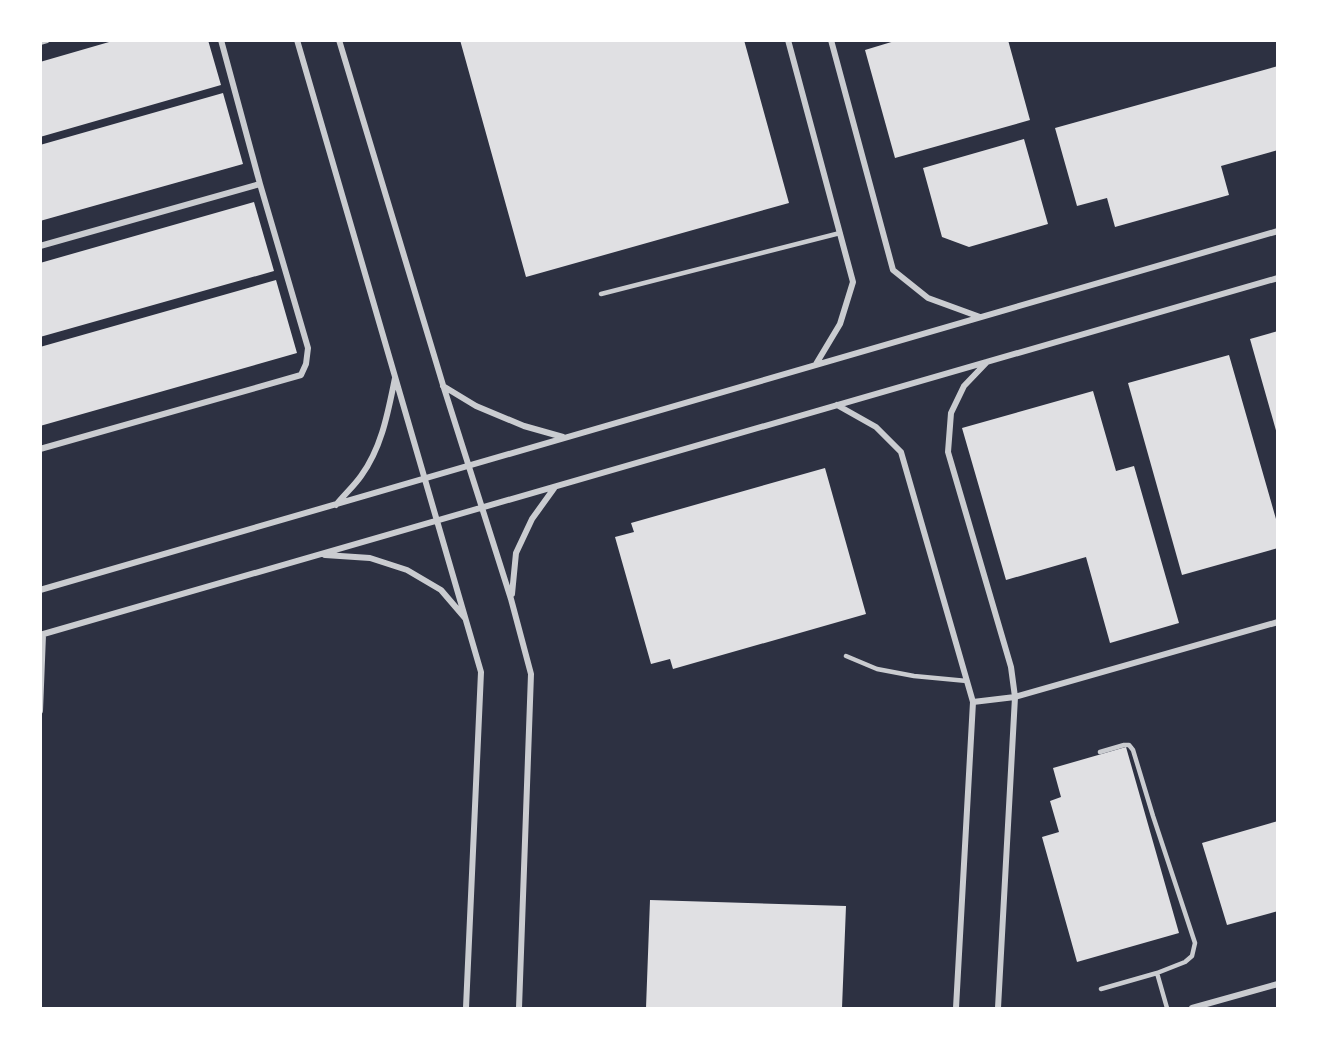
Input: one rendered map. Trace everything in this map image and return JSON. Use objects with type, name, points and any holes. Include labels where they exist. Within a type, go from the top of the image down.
[{"type":"street","points":[[40,42],[47,40]]},
{"type":"street","points":[[40,449],[300,375],[306,364],[309,348],[260,184],[222,40]]},
{"type":"street","points":[[297,40],[481,672],[466,1008]]},
{"type":"street","points":[[339,40],[442,385],[511,599],[531,674],[519,1008]]},
{"type":"street","points":[[788,40],[853,282],[840,324],[815,365]]},
{"type":"street","points":[[831,40],[893,270],[928,298],[980,317]]},
{"type":"street","points":[[40,246],[260,184]]},
{"type":"street","points":[[40,590],[1278,231]]},
{"type":"street","points":[[40,711],[42,635],[1278,278]]},
{"type":"street","points":[[987,362],[964,386],[951,413],[948,452],[1011,667],[1015,697],[998,1008]]},
{"type":"street","points":[[336,505],[362,475],[380,440],[395,375]]},
{"type":"street","points":[[442,385],[476,406],[524,426],[564,437]]},
{"type":"street","points":[[836,405],[876,427],[901,452],[973,702],[956,1008]]},
{"type":"street","points":[[511,599],[516,553],[532,519],[555,486]]},
{"type":"street","points":[[319,555],[370,558],[407,570],[441,590],[467,621]]},
{"type":"street","points":[[973,702],[1015,697],[1278,622]]},
{"type":"street","points":[[1192,1008],[1278,984]]},
{"type":"lane","points":[[601,294],[840,233]]},
{"type":"lane","points":[[846,656],[877,669],[914,676],[967,681]]},
{"type":"lane","points":[[1100,752],[1124,745],[1130,745],[1133,750],[1152,816],[1195,943],[1192,956],[1185,962],[1157,973],[1101,989]]},
{"type":"lane","points":[[1157,973],[1167,1008]]},
{"type":"building","points":[[116,40],[208,40],[221,85],[40,137],[40,62]]},
{"type":"building","points":[[460,40],[744,40],[789,203],[526,277]]},
{"type":"building","points":[[898,40],[1008,40],[1030,120],[895,158],[865,50]]},
{"type":"building","points":[[1278,66],[1278,150],[1221,166],[1229,195],[1115,227],[1107,198],[1077,206],[1055,128]]},
{"type":"building","points":[[223,93],[243,164],[40,221],[40,145]]},
{"type":"building","points":[[1024,139],[1048,224],[969,247],[942,237],[923,168]]},
{"type":"building","points":[[254,202],[274,271],[40,337],[40,263]]},
{"type":"building","points":[[276,280],[297,353],[40,426],[40,347]]},
{"type":"building","points":[[1278,331],[1278,434],[1277,434],[1250,339]]},
{"type":"building","points":[[1229,355],[1278,526],[1278,548],[1182,575],[1128,383]]},
{"type":"building","points":[[1093,391],[1116,471],[1134,466],[1179,623],[1110,643],[1086,557],[1006,580],[962,428]]},
{"type":"building","points":[[825,468],[866,614],[673,669],[670,659],[651,664],[615,537],[634,532],[631,523]]},
{"type":"building","points":[[1126,747],[1179,933],[1077,962],[1042,837],[1059,832],[1050,801],[1061,797],[1053,768]]},
{"type":"building","points":[[1278,821],[1278,911],[1227,925],[1202,843]]},
{"type":"building","points":[[650,900],[846,906],[842,1008],[646,1008]]}]
